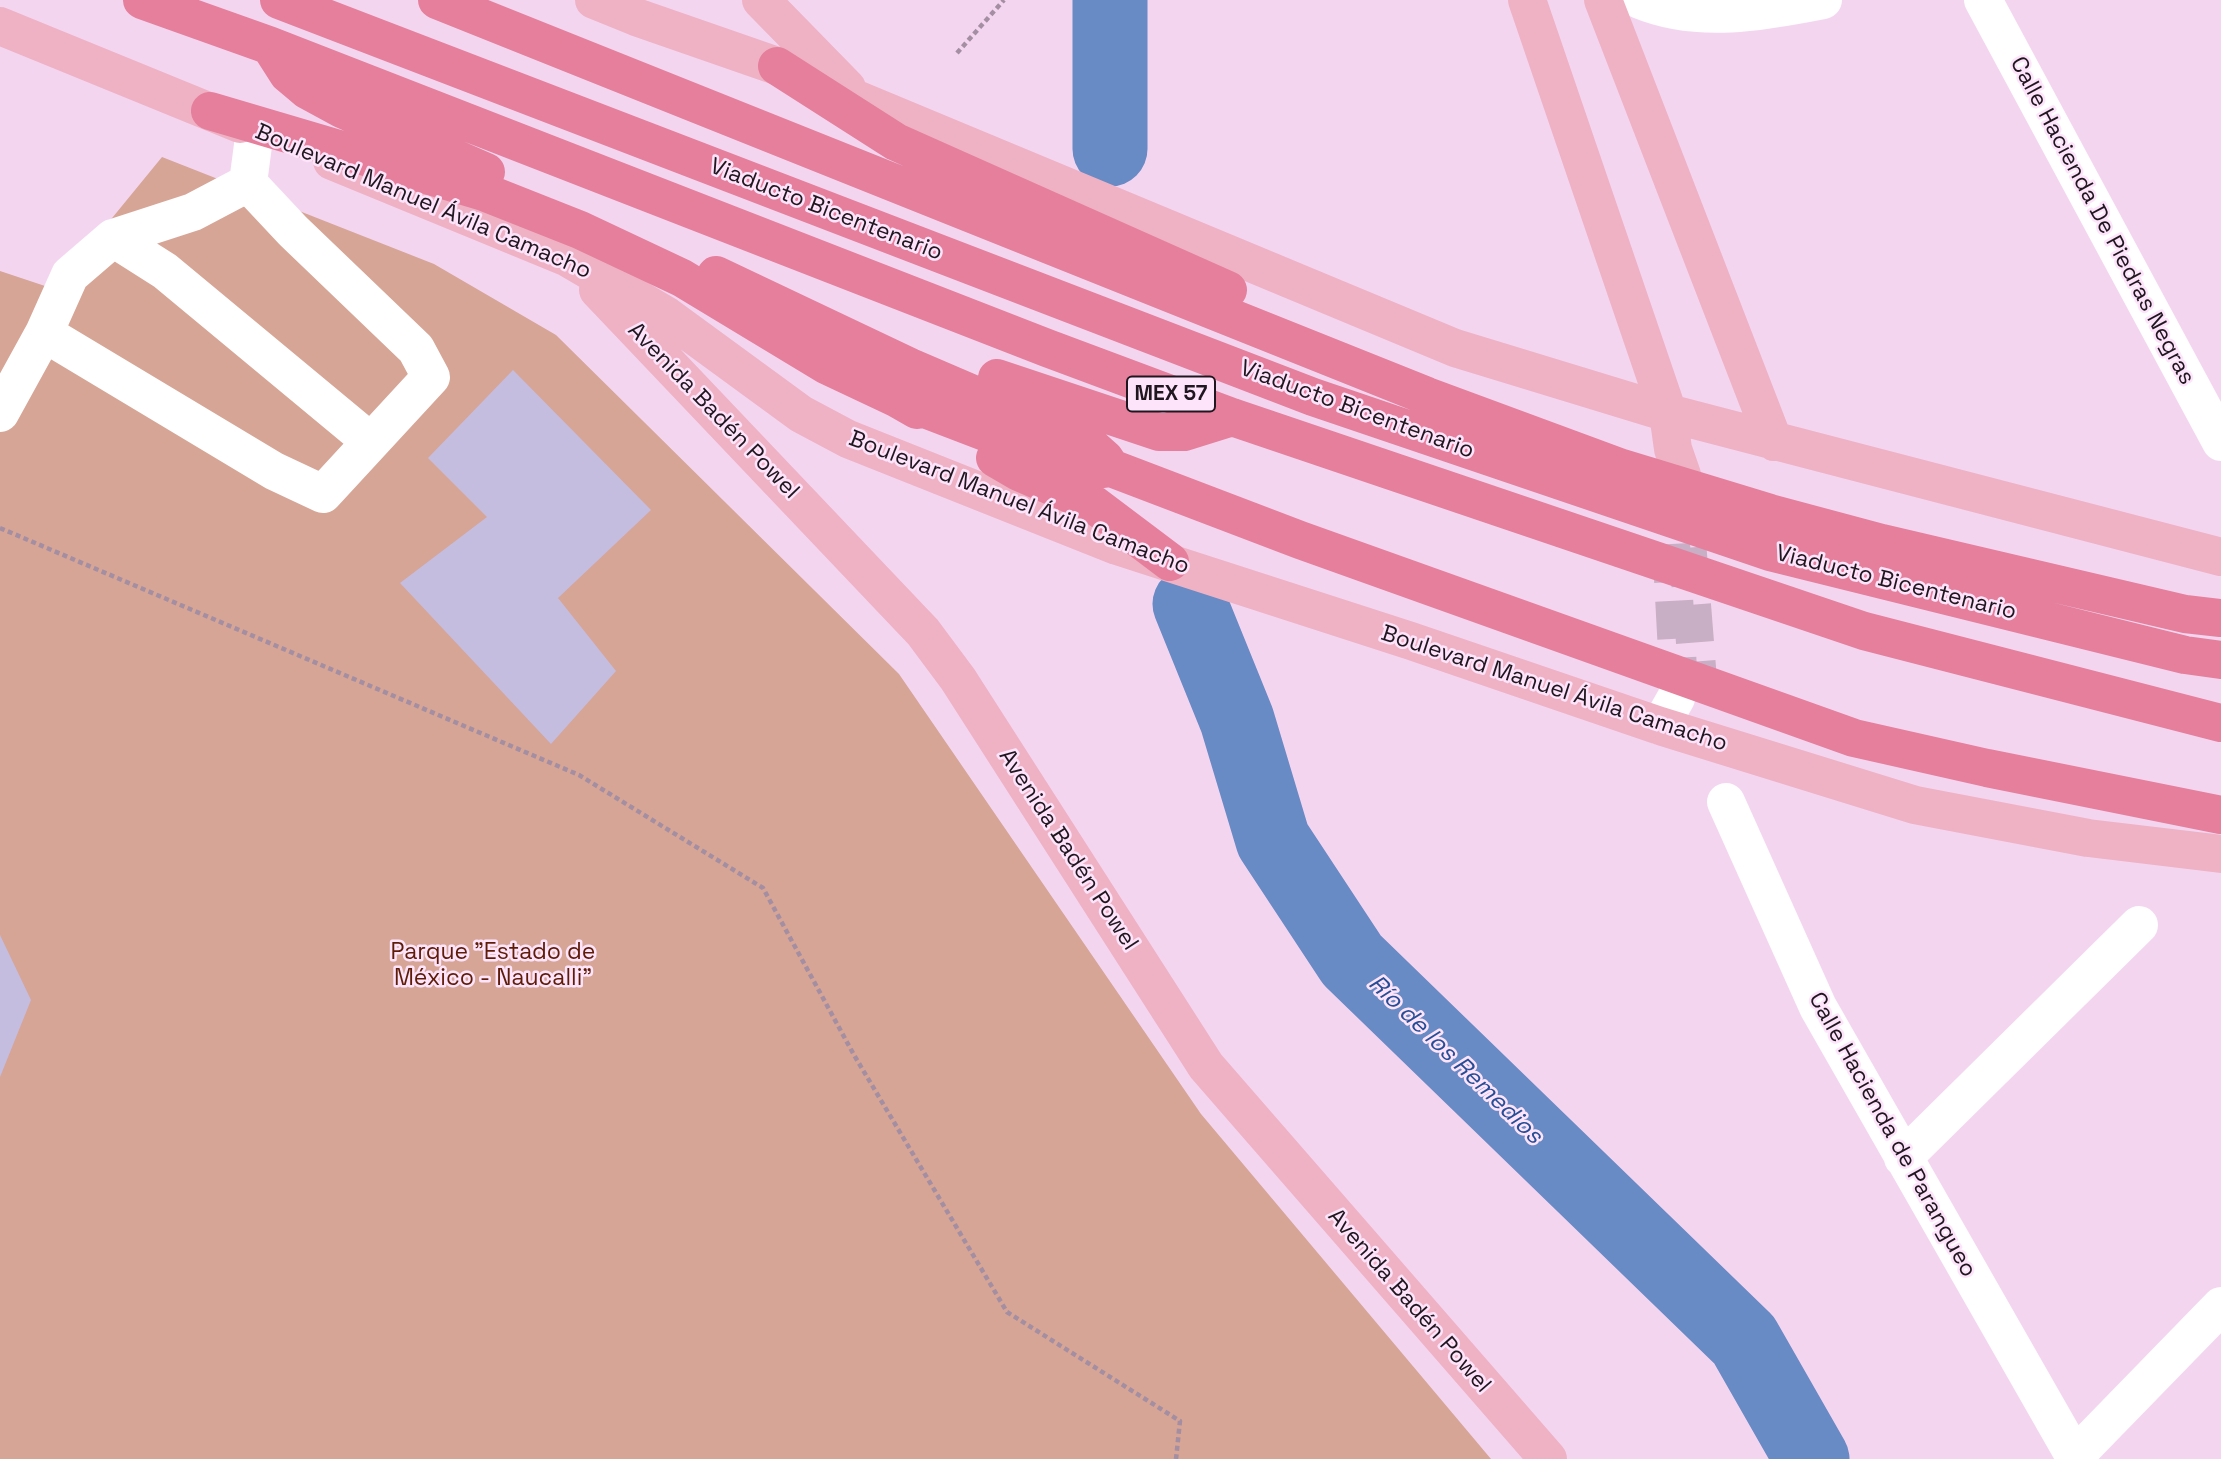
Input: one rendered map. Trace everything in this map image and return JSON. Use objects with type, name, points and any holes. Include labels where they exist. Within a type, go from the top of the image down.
[{"type":"highway","name":"MEX 57","points":[[142,0],[271,46],[1034,343],[1232,417],[1864,631],[2221,723]]},
{"type":"highway","name":"Viaducto Bicentenario","points":[[279,0],[1352,411],[1770,552],[2185,655],[2221,660]]},
{"type":"highway","points":[[437,0],[1427,396],[1622,468],[1770,513],[1882,543],[2158,608],[2221,618]]},
{"type":"highway","points":[[271,46],[288,74],[307,90],[342,109],[782,305],[903,382],[1019,472],[1093,504],[1170,562]]},
{"type":"highway","points":[[777,66],[895,142],[1309,326],[1427,396]]},
{"type":"highway","points":[[210,111],[484,192],[580,230],[682,278],[826,365],[903,382],[1064,447]]},
{"type":"highway","points":[[903,382],[938,363],[984,373],[1159,432],[1184,432],[1232,417]]},
{"type":"highway","points":[[1034,392],[1058,416],[1064,447],[1079,468],[1111,468],[1300,540],[1854,738],[2221,815]]},
{"type":"highway","points":[[1019,472],[1064,447]]},
{"type":"main road","points":[[594,0],[777,66],[1455,348],[1672,452],[1774,442],[2221,557]]},
{"type":"main road","points":[[761,0],[861,102]]},
{"type":"main road","points":[[1527,0],[1672,452]]},
{"type":"main road","points":[[1603,0],[1774,442]]},
{"type":"main road","name":"Boulevard Manuel Ávila Camacho","points":[[0,26],[568,258],[667,316],[802,414],[848,439],[1117,546],[1411,641],[1660,726],[1915,805],[2088,838],[2221,854]]},
{"type":"main road","name":"Avenida Badén Powel","points":[[568,258],[923,632],[958,679],[1206,1066],[1548,1459]]},
{"type":"main road","points":[[1689,691],[1703,713],[1716,743]]},
{"type":"street","points":[[1640,0],[1690,14],[1765,11],[1823,0]]},
{"type":"street","name":"Calle Hacienda De Piedras Negras","points":[[1983,0],[2221,442]]},
{"type":"street","points":[[247,183],[255,130]]},
{"type":"street","points":[[0,413],[44,332],[70,275],[113,239],[193,212],[247,183]]},
{"type":"street","points":[[44,332],[274,471],[323,494],[431,377],[416,349],[247,183]]},
{"type":"street","points":[[113,239],[165,271],[371,442]]},
{"type":"street","points":[[1660,726],[1676,698],[1689,691]]},
{"type":"street","name":"Calle Hacienda de Parangueo","points":[[1726,802],[1818,1007],[2075,1457]]},
{"type":"street","points":[[1903,1158],[2139,925]]},
{"type":"street","points":[[2075,1457],[2221,1306]]},
{"type":"path","points":[[957,53],[1004,0]]},
{"type":"path","points":[[0,528],[579,775],[763,888],[854,1055],[1007,1312],[1180,1421],[1175,1459]]},
{"type":"green space","name":"Parque \"Estado de México - Naucalli\"","points":[[162,157],[434,264],[556,335],[899,674],[1201,1114],[1491,1459],[0,1459],[0,271],[54,289]]},
{"type":"water","points":[[1088,0],[1135,0],[1142,153],[1079,134]]},
{"type":"building","points":[[513,370],[651,510],[558,598],[616,671],[551,744],[400,583],[487,517],[428,458]]},
{"type":"building","points":[[0,935],[31,1000],[0,1077]]},
{"type":"waterway","name":"Río de los Remedios","points":[[1110,0],[1110,149]]},
{"type":"waterway","name":"Río de los Remedios","points":[[1190,604],[1237,720],[1273,840],[1352,960],[1744,1340],[1812,1459]]},
{"type":"tunnel","points":[[1668,487],[1679,688]]},
{"type":"tunnel","points":[[1683,491],[1699,693]]}]
